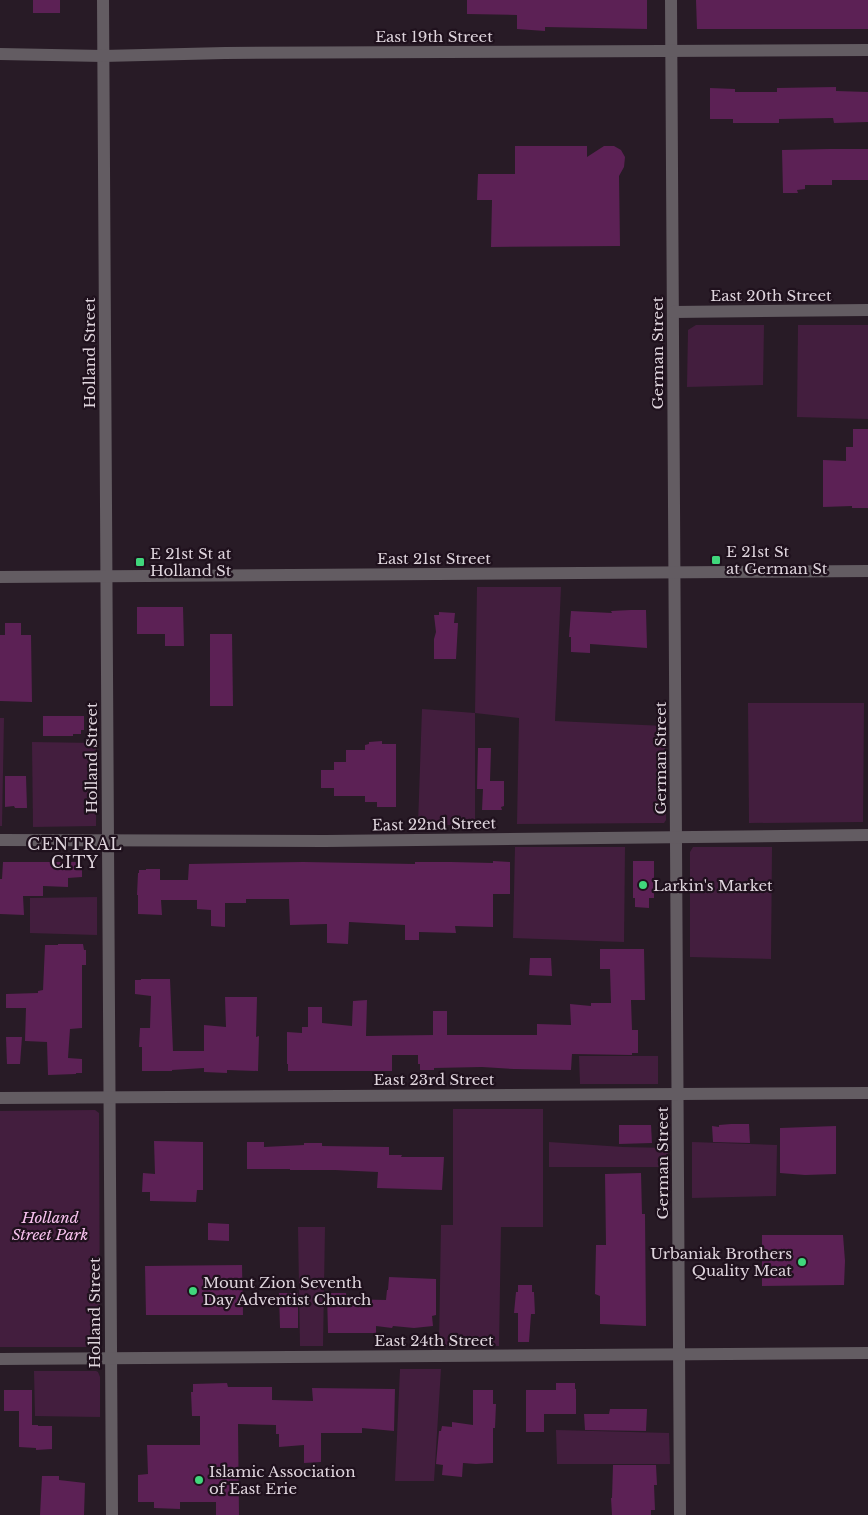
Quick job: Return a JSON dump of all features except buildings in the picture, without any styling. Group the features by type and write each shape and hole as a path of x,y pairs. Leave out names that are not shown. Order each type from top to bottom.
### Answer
{"street":[{"name":"Holland Street","path":"103,0 112,1515"},
{"name":"German Street","path":"672,0 680,1515"},
{"name":"East 19th Street","path":"0,54 103,56 225,53 868,50"},
{"name":"East 20th Street","path":"674,312 868,310"},
{"name":"East 21st Street","path":"0,577 868,571"},
{"name":"East 22nd Street","path":"0,840 325,841 868,836"},
{"name":"East 23rd Street","path":"0,1098 868,1093"},
{"name":"East 24th Street","path":"0,1359 868,1354"}],"green space":[{"path":"696,325 764,325 763,385 687,387 688,330"},
{"path":"798,325 868,325 868,419 797,417"},
{"path":"477,587 561,587 555,721 665,726 666,820 664,823 517,824 519,718 475,713"},
{"path":"748,703 864,703 863,822 749,823"},
{"path":"422,709 475,713 475,825 418,825"},
{"path":"0,718 4,718 2,826 0,826"},
{"path":"32,742 96,743 96,826 33,827"},
{"path":"515,847 625,847 624,942 513,938"},
{"path":"693,847 772,847 771,959 690,957 690,852"},
{"path":"97,897 97,935 30,933 30,898"},
{"path":"579,1056 658,1056 658,1084 580,1084"},
{"path":"453,1109 543,1109 543,1227 501,1227 499,1346 439,1345 441,1225 453,1225"},
{"name":"Holland Street Park","path":"95,1110 99,1113 100,1347 0,1347 0,1111"},
{"path":"549,1142 668,1148 668,1167 549,1167"},
{"path":"692,1142 777,1145 776,1196 692,1198"},
{"path":"298,1227 325,1227 323,1346 300,1346"},
{"path":"400,1369 441,1369 434,1481 395,1481"},
{"path":"34,1371 98,1372 100,1377 100,1417 35,1416"},
{"path":"556,1430 669,1433 670,1464 557,1464"}],"place":[{"name":"E 21st St at German St","path":"716,560"},
{"name":"E 21st St at Holland St","path":"140,562"},
{"name":"Larkin's Market","path":"643,885"},
{"name":"Urbaniak Brothers Quality Meat","path":"802,1262"},
{"name":"Mount Zion Seventh Day Adventist Church","path":"193,1291"},
{"name":"Islamic Association of East Erie","path":"199,1480"}],"district":[{"name":"CENTRAL CITY","path":"75,853"}]}
